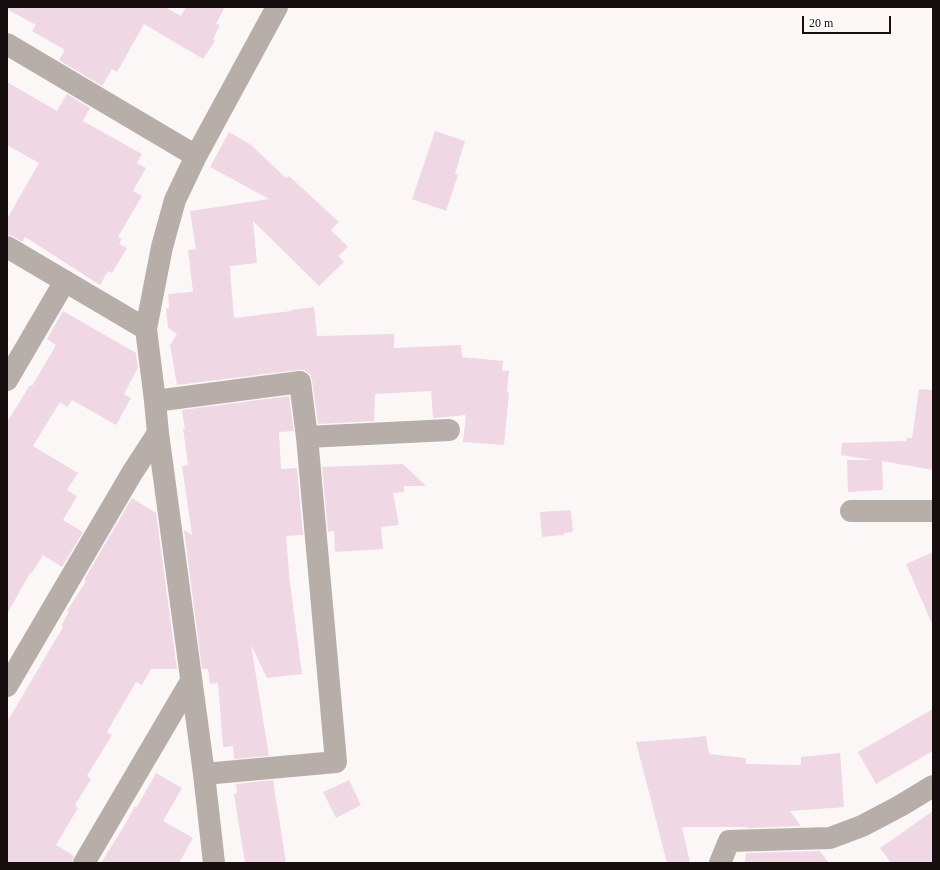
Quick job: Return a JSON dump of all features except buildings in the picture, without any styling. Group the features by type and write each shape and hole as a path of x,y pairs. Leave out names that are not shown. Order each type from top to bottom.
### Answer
{"street":[{"path":"214,863 204,774 158,433 146,329 162,247 175,200 196,156 276,7"},
{"path":"7,44 196,156"},
{"path":"7,247 146,329"},
{"path":"7,380 65,282"},
{"path":"155,401 300,382 307,437 336,762 204,774"},
{"path":"307,437 449,430"},
{"path":"7,686 132,473 158,433"},
{"path":"851,511 933,511"},
{"path":"84,863 191,681"},
{"path":"720,863 729,840 830,838 862,826 900,806 933,786"}]}
